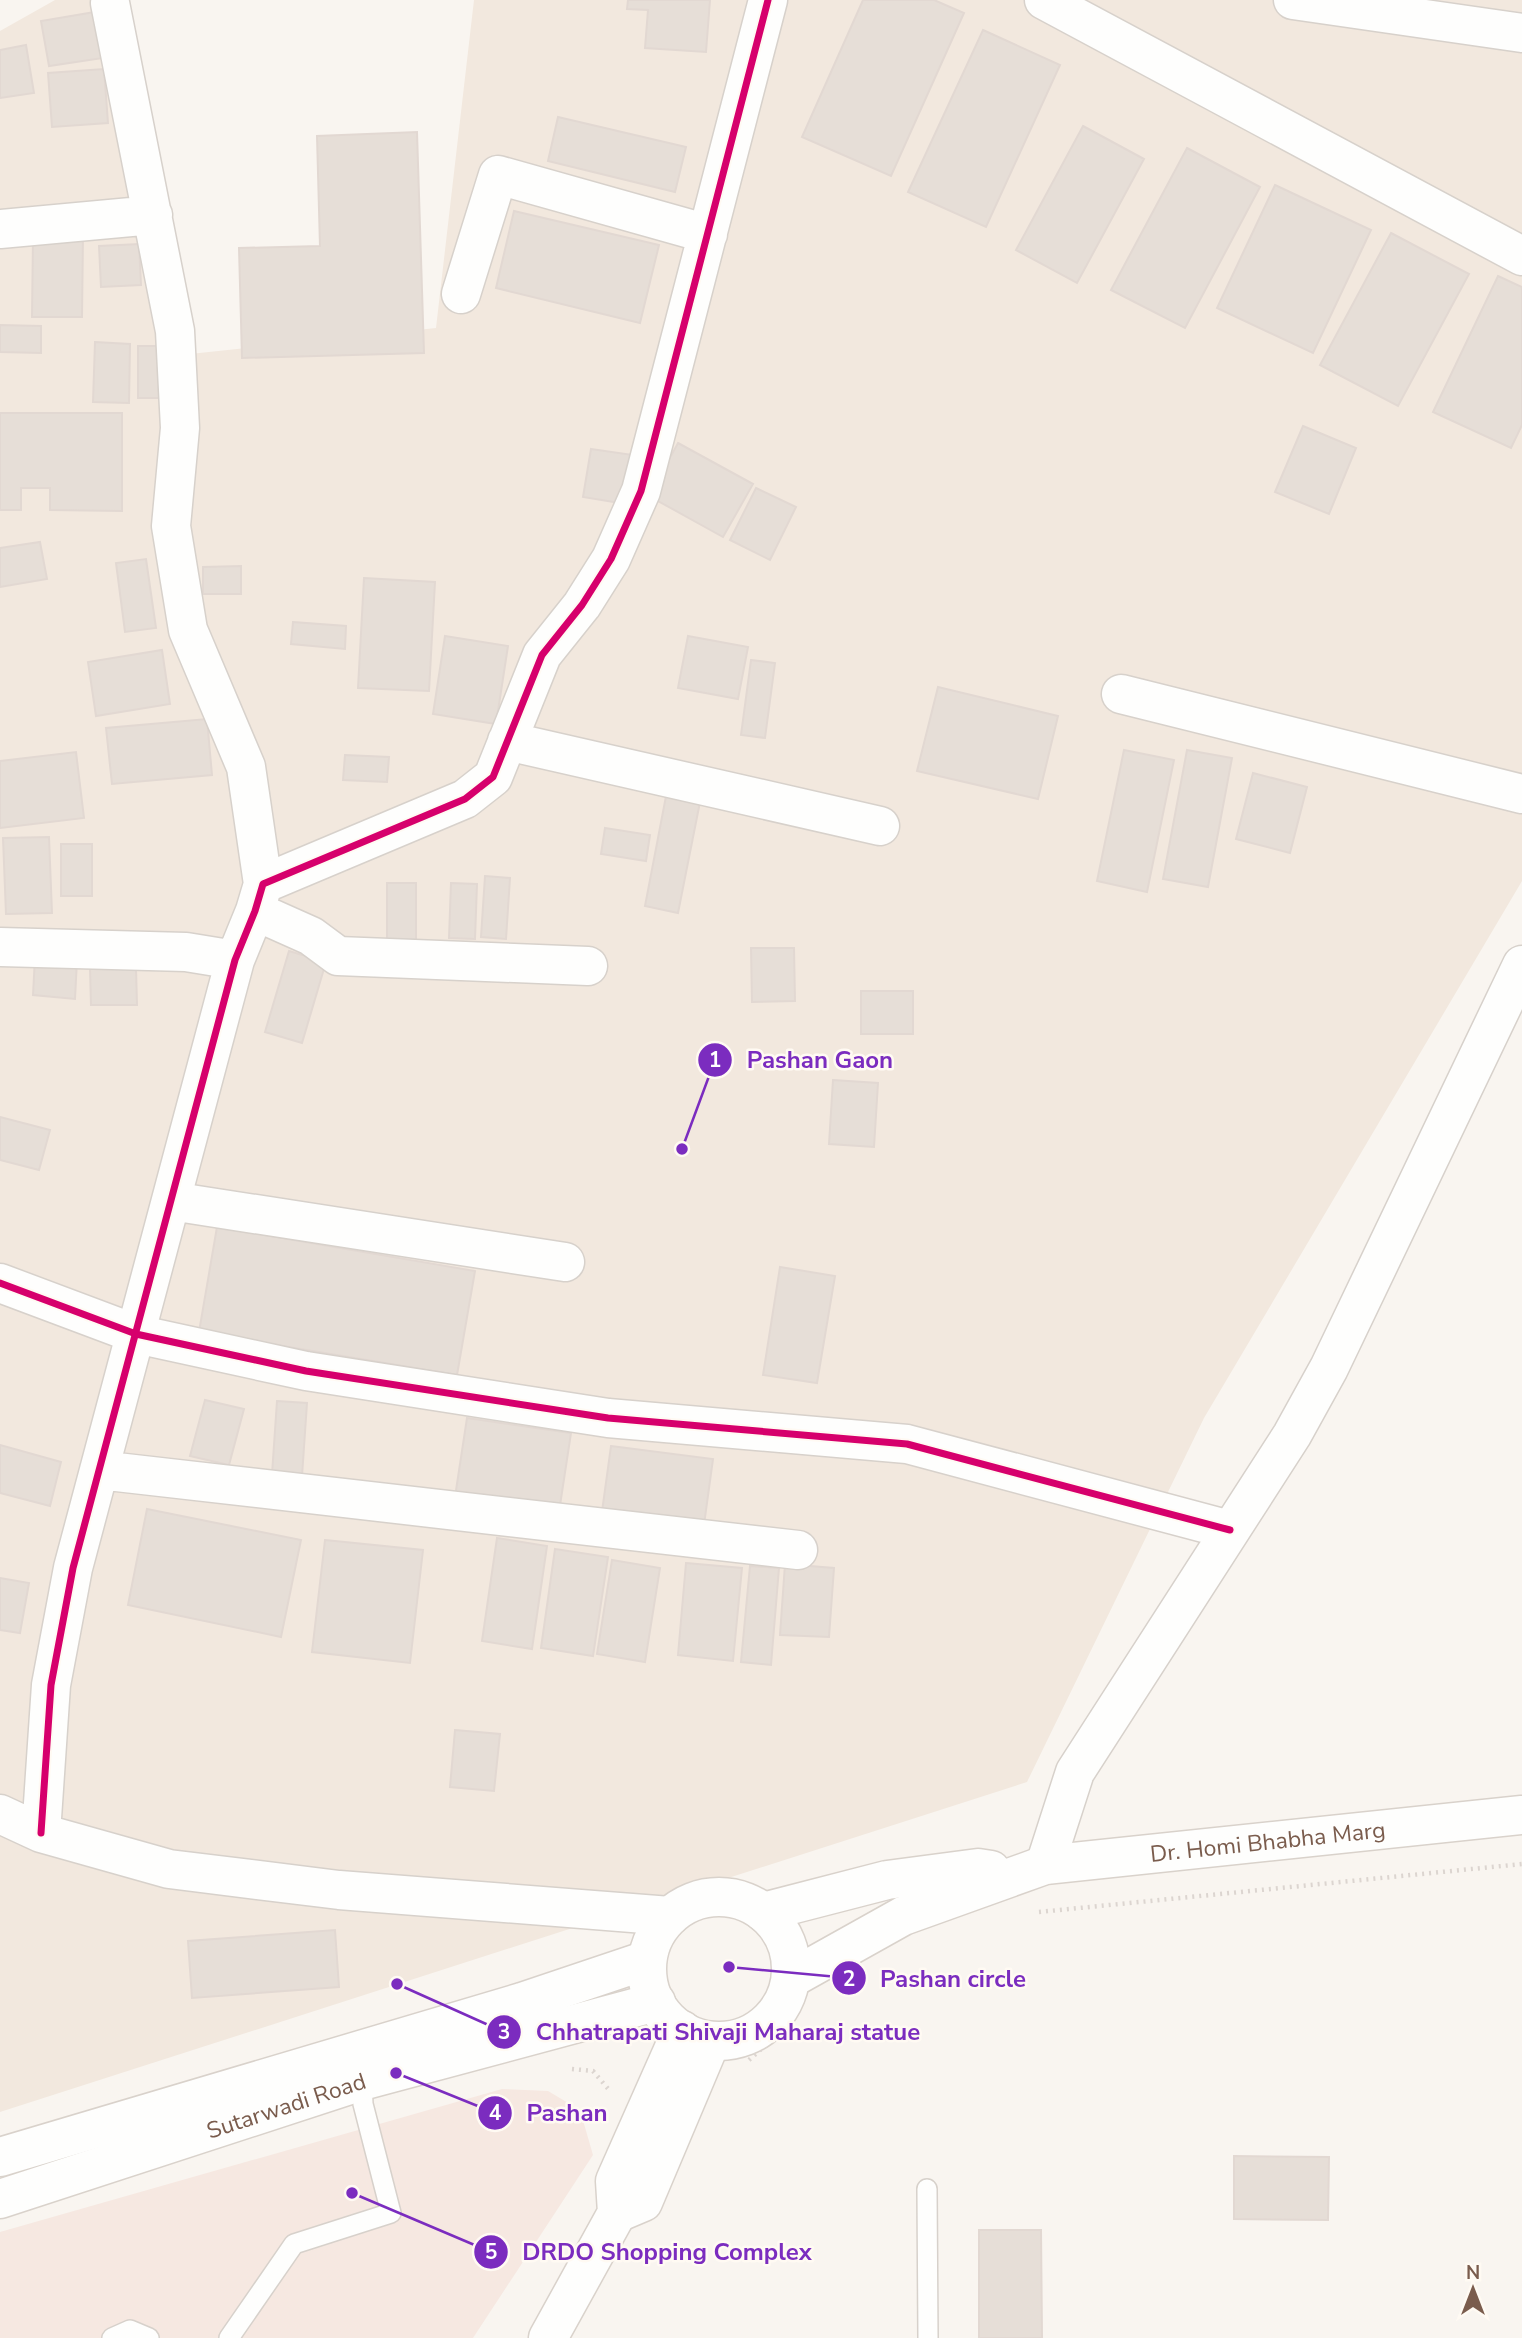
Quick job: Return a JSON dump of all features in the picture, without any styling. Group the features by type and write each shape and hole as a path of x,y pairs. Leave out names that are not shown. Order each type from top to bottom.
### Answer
{"street":[{"path":"259,898 465,799 493,777 542,656 582,605 611,559 641,491 768,0"},
{"path":"1044,0 1522,256"},
{"path":"1293,0 1522,33"},
{"path":"41,1833 51,1685 73,1568 235,960 259,898 246,767 188,630 171,526 180,428 175,331 110,2"},
{"path":"461,294 498,175 708,234"},
{"path":"0,229 153,215"},
{"path":"1121,694 1522,794"},
{"path":"507,741 880,826"},
{"path":"259,898 338,956 588,966"},
{"path":"0,947 187,952 235,960"},
{"path":"1029,1869 1075,1772 1292,1435 1329,1368 1522,965"},
{"path":"171,1201 565,1262"},
{"path":"0,1283 136,1334 306,1371 608,1418 907,1444 1230,1530"},
{"path":"99,1470 798,1550"},
{"path":"0,1814 41,1833 182,1870 339,1891 670,1916"},
{"name":"Dr. Homi Bhabha Marg","path":"763,1912 887,1880 978,1868 1029,1869 1522,1815"},
{"name":"Dr. Homi Bhabha Marg","path":"797,1995 903,1916 1029,1869"},
{"path":"716,1897 741,1900 763,1912 781,1930 786,1941 797,1995 784,2002 769,2022 748,2036 723,2041 676,2027 658,2008 649,1985 647,1960 654,1936 670,1916 691,1903 716,1897"},
{"path":"0,2157 522,2002 647,1960"},
{"name":"Sutarwadi Road","path":"0,2199 362,2081 656,2002"},
{"path":"548,2338 617,2213 615,2181 697,2035"}],"lane":[{"path":"229,2338 294,2244 391,2213 363,2104 362,2081"},
{"path":"927,2189 928,2338"},
{"path":"112,2338 131,2330 149,2338"}],"path":[{"path":"1036,1913 1522,1864"},
{"path":"743,2066 797,1995"}],"shaded area":[{"path":"55,0 106,0 171,356 436,328 474,0 1522,0 1522,881 1204,1418 1027,1782 0,2112 0,31"},
{"path":"502,2089 548,2091 580,2110 593,2155 473,2338 0,2338 0,2232"}],"building":[{"path":"628,0 710,0 706,52 645,48 648,10 627,9"},
{"path":"863,0 934,0 964,13 891,176 802,137"},
{"path":"95,12 103,58 49,66 41,21"},
{"path":"983,30 1060,65 986,227 908,192"},
{"path":"26,45 34,93 0,98 0,50"},
{"path":"104,69 108,123 52,127 48,73"},
{"path":"558,117 686,147 675,192 548,161"},
{"path":"1083,126 1144,159 1077,283 1016,250"},
{"path":"417,132 424,353 242,358 239,248 320,246 317,136"},
{"path":"1187,148 1260,187 1185,328 1111,290"},
{"path":"1275,185 1371,230 1313,353 1217,308"},
{"path":"514,211 659,245 640,323 496,288"},
{"path":"1391,233 1469,274 1398,406 1320,365"},
{"path":"83,234 82,317 32,317 33,238"},
{"path":"139,244 141,285 101,287 99,246"},
{"path":"1498,276 1522,287 1522,425 1511,448 1433,412"},
{"path":"0,325 41,326 41,353 0,352"},
{"path":"95,342 130,344 129,403 93,402"},
{"path":"138,346 162,346 162,398 138,398"},
{"path":"0,413 122,413 122,511 50,510 50,488 21,488 21,510 0,510"},
{"path":"1303,426 1356,448 1329,514 1275,492"},
{"path":"678,443 753,484 723,537 649,496"},
{"path":"591,449 633,455 626,504 583,497"},
{"path":"756,488 796,507 770,560 730,540"},
{"path":"40,542 47,579 0,587 0,548"},
{"path":"146,559 156,628 125,632 116,563"},
{"path":"241,566 241,594 203,594 203,567"},
{"path":"364,578 435,582 429,691 358,688"},
{"path":"293,622 346,626 345,649 291,644"},
{"path":"445,636 508,646 496,724 433,714"},
{"path":"688,636 748,647 738,699 678,688"},
{"path":"162,650 170,704 96,716 88,662"},
{"path":"751,660 775,663 765,738 741,735"},
{"path":"938,687 1058,716 1038,799 917,771"},
{"path":"207,719 212,775 112,784 106,728"},
{"path":"1124,750 1174,760 1147,892 1097,881"},
{"path":"1187,750 1232,758 1208,887 1163,879"},
{"path":"76,752 84,818 0,828 0,761"},
{"path":"345,755 389,757 387,782 343,780"},
{"path":"1253,773 1307,787 1290,853 1236,839"},
{"path":"667,791 701,797 678,913 645,906"},
{"path":"605,828 650,835 646,861 601,854"},
{"path":"49,837 52,913 6,914 3,838"},
{"path":"61,844 92,844 92,896 61,896"},
{"path":"485,876 510,878 506,939 481,937"},
{"path":"387,883 416,883 416,940 387,940"},
{"path":"451,883 477,884 475,939 449,938"},
{"path":"751,948 794,948 795,1001 752,1002"},
{"path":"289,951 326,962 302,1043 265,1032"},
{"path":"35,957 77,960 75,999 33,995"},
{"path":"90,968 136,968 137,1005 91,1005"},
{"path":"861,991 913,991 913,1034 861,1034"},
{"path":"833,1080 878,1083 874,1147 829,1144"},
{"path":"0,1117 50,1130 39,1170 0,1160"},
{"path":"217,1227 475,1271 457,1375 199,1332"},
{"path":"780,1267 835,1276 817,1383 763,1375"},
{"path":"205,1400 244,1409 229,1465 190,1456"},
{"path":"277,1401 307,1403 301,1491 271,1489"},
{"path":"467,1418 571,1433 559,1512 455,1497"},
{"path":"0,1445 61,1462 50,1506 0,1493"},
{"path":"611,1446 713,1459 703,1532 601,1519"},
{"path":"147,1509 301,1540 281,1637 128,1605"},
{"path":"497,1538 547,1546 532,1649 482,1641"},
{"path":"325,1540 423,1550 410,1663 312,1652"},
{"path":"555,1549 608,1557 593,1656 541,1648"},
{"path":"612,1560 660,1568 645,1662 597,1654"},
{"path":"686,1563 742,1568 733,1661 678,1655"},
{"path":"785,1564 834,1568 829,1637 780,1635"},
{"path":"750,1566 779,1568 771,1665 741,1662"},
{"path":"0,1578 29,1583 20,1633 0,1630"},
{"path":"455,1730 500,1734 494,1791 450,1787"},
{"path":"335,1930 339,1987 192,1998 188,1941"},
{"path":"1234,2156 1329,2157 1328,2220 1234,2219"},
{"path":"979,2230 1041,2230 1042,2338 979,2338"}],"cycle path":[{"path":"41,1833 51,1685 73,1568 235,960 263,884 465,799 493,777 542,655 582,605 611,559 641,491 768,0"},
{"path":"0,1283 136,1334 306,1371 608,1418 907,1444 1230,1530"}],"place":[{"name":"Pashan Gaon","path":"682,1149"},
{"name":"Pashan circle","path":"729,1967"},
{"name":"Chhatrapati Shivaji Maharaj statue","path":"397,1984"},
{"name":"Pashan","path":"396,2073"},
{"name":"DRDO Shopping Complex","path":"352,2193"}]}
